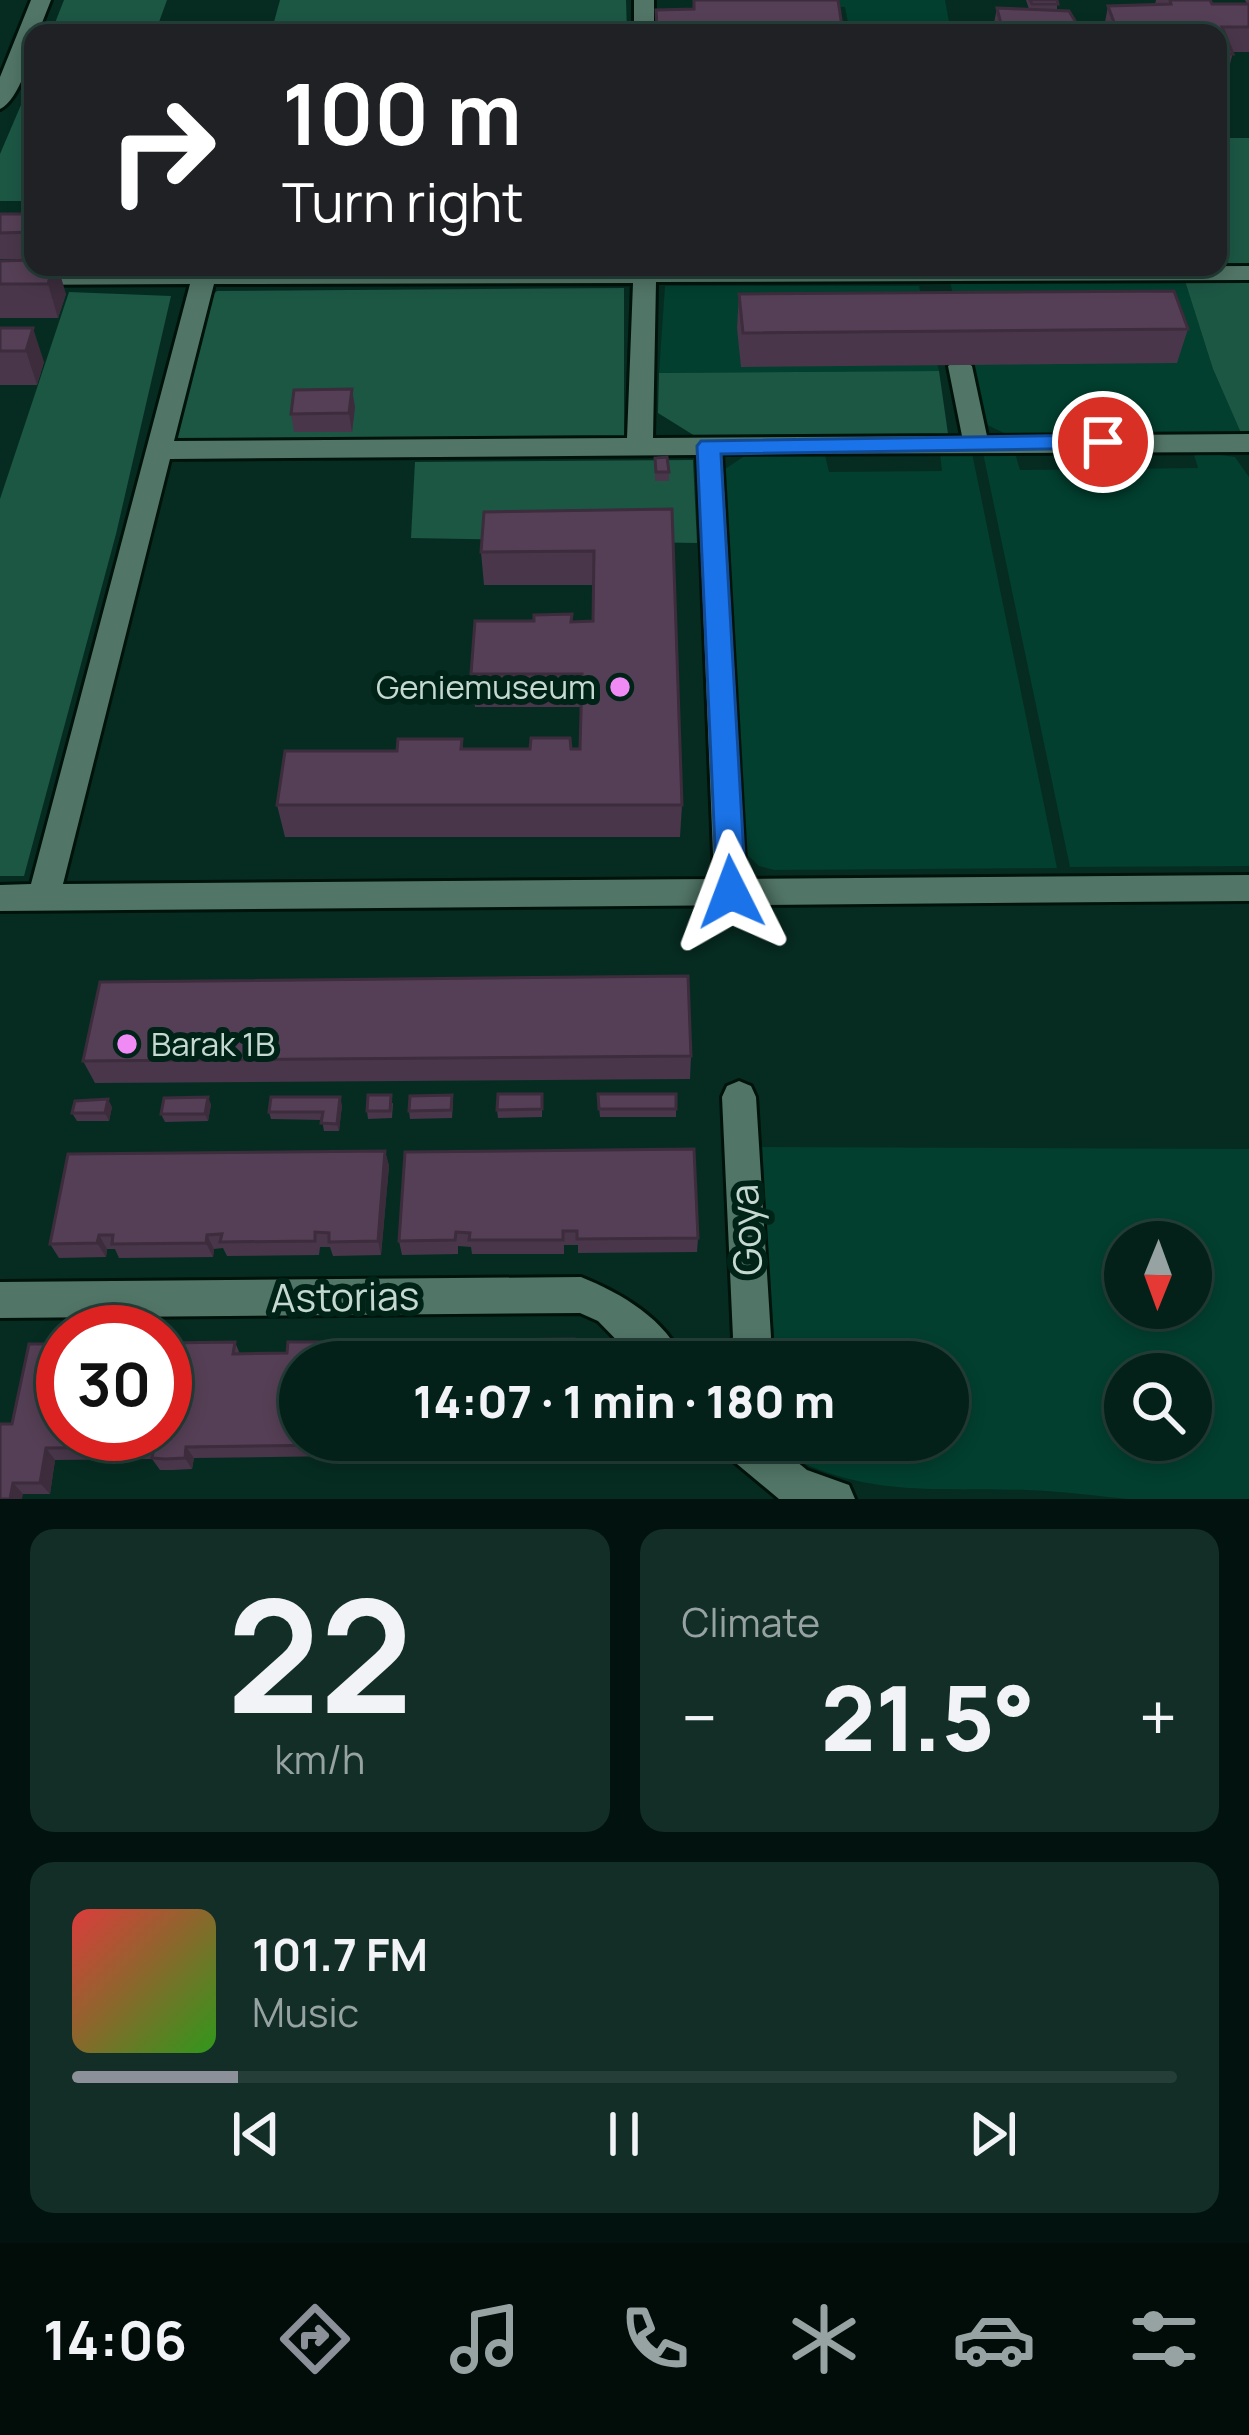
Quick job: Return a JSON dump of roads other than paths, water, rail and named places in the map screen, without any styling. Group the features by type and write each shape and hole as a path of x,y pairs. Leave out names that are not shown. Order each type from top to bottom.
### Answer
{"street":[{"path":"0,103 24,43"},
{"path":"0,278 278,276"},
{"path":"640,446 645,276"},
{"path":"769,276 942,283 1157,276"},
{"path":"43,898 204,277"},
{"path":"960,366 976,443"},
{"path":"159,450 1248,445"},
{"path":"709,446 731,892"},
{"path":"0,898 1249,888"},
{"name":"Goya","path":"739,1097 751,1341"},
{"name":"Astorias","path":"0,1300 581,1295 611,1308 644,1341"},
{"path":"765,1461 807,1495"}],"place":[{"name":"Geniemuseum","path":"620,687"},
{"name":"Barak 1B","path":"127,1044"}]}
